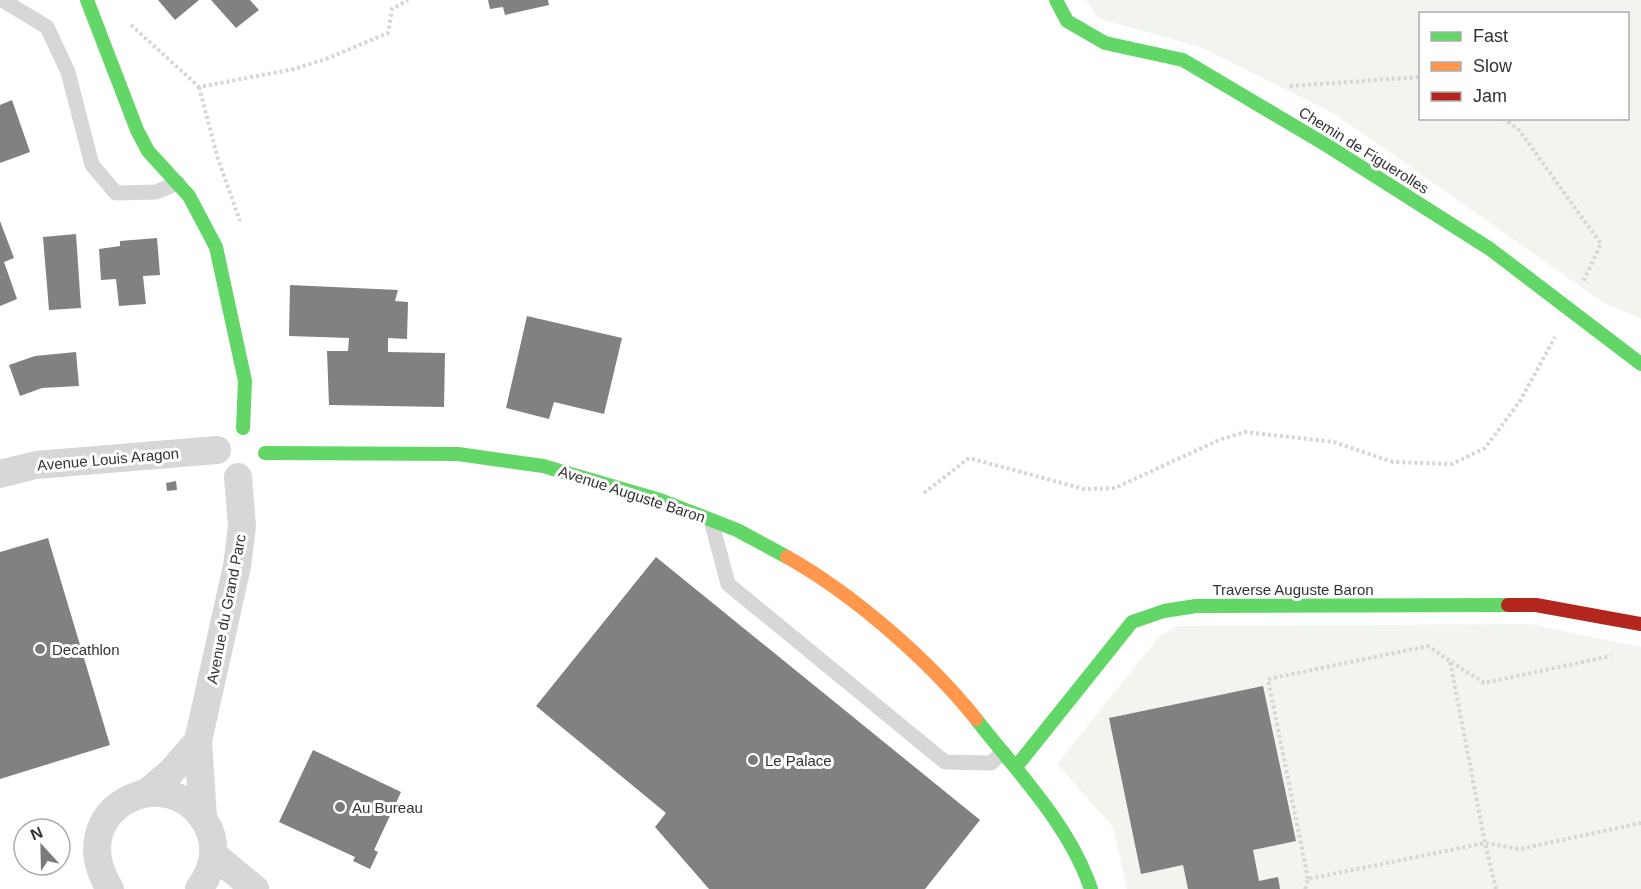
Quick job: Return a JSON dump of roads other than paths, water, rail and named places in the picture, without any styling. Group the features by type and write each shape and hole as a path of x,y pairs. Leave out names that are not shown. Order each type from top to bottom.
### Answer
{"street":[{"path":"87,0 137,130 148,151 189,196 216,247 245,381 243,428"},
{"name":"Chemin de Figuerolles","path":"1056,0 1067,21 1105,43 1182,60 1328,146 1490,249 1641,364"},
{"path":"243,428 259,436 265,453 259,469 248,476 238,477 222,468 217,450 225,434 243,428"},
{"name":"Avenue Louis Aragon","path":"0,474 36,465 217,450"},
{"name":"Avenue Auguste Baron","path":"265,453 458,453 543,465 660,500 737,531 797,563 885,626 953,690 1016,767 1061,828 1083,866 1091,889"},
{"name":"Avenue du Grand Parc","path":"203,818 198,741 237,566 242,526 238,477"},
{"name":"Traverse Auguste Baron","path":"1016,767 1132,622 1164,610 1196,606 1536,605 1641,624"},
{"name":"Avenue du Grand Parc","path":"146,793 171,772 198,741"},
{"name":"Avenue du Grand Parc","path":"110,889 99,869 97,847 101,823 129,799 146,793 163,793 179,798 192,806 203,818 212,836 214,855"},
{"path":"199,889 209,876 214,855 255,889"}],"lane":[{"path":"2,0 47,27 68,72 92,165 116,193 156,192 178,183"},
{"path":"711,520 728,584 945,762 991,764 1003,752"}],"place":[{"name":"Decathlon","path":"40,649"},
{"name":"Le Palace","path":"753,760"},
{"name":"Au Bureau","path":"340,807"}]}
